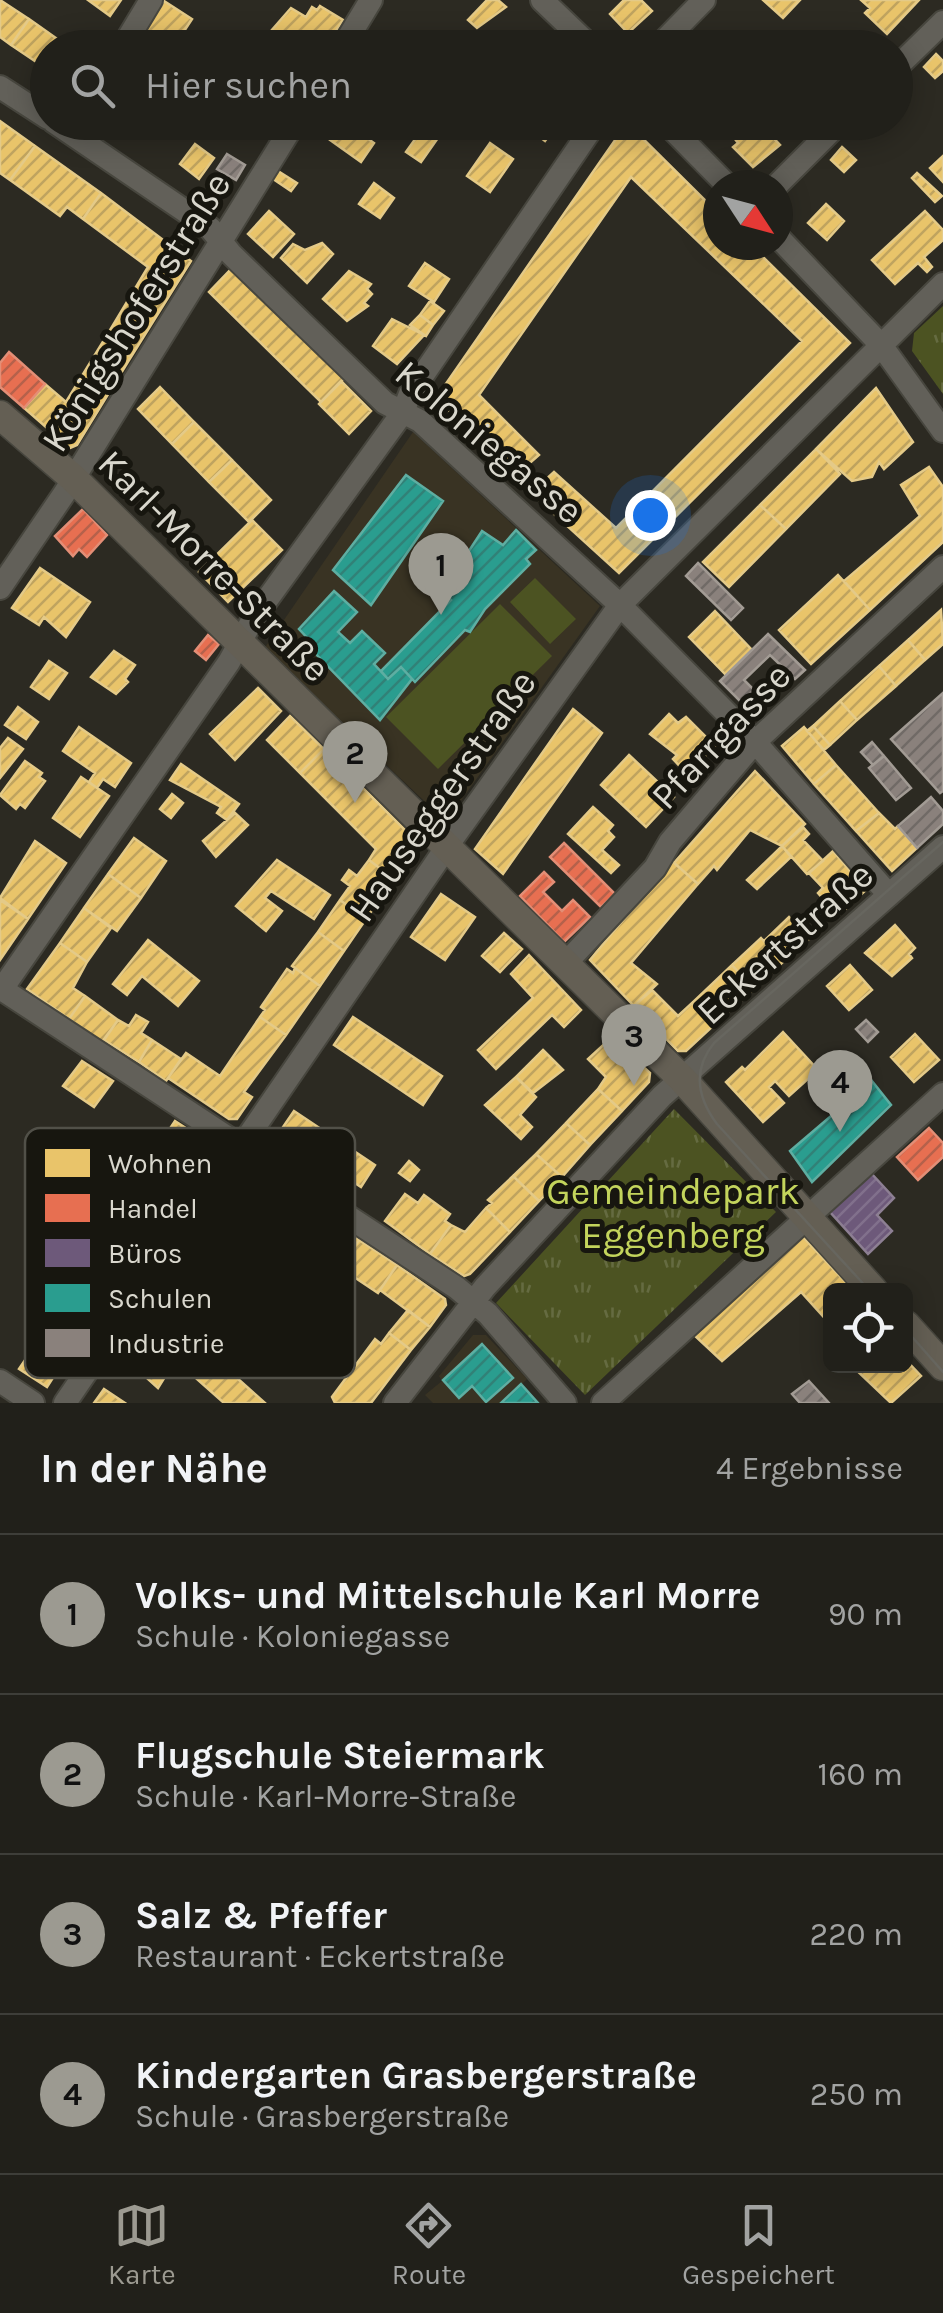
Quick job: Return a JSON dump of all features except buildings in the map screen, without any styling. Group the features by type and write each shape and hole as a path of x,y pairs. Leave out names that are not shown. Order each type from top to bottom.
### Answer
{"main road":[{"name":"Karl-Morre-Straße","path":"0,415 73,478 683,1080 867,1283"},
{"path":"913,1334 943,1366"}],"street":[{"path":"133,30 152,0"},
{"path":"353,30 371,0"},
{"path":"542,0 573,30"},
{"path":"675,30 704,0"},
{"path":"913,51 943,22"},
{"path":"0,87 30,106"},
{"name":"Koloniegasse","path":"85,140 210,228 385,403 403,412 494,486 620,605 755,742 889,895"},
{"name":"Königshoferstraße","path":"0,588 284,140"},
{"path":"214,1128 1,989 403,412 410,394 584,140"},
{"path":"683,140 712,170"},
{"path":"792,170 822,140"},
{"path":"793,253 881,345 943,430"},
{"name":"Hauseggerstraße","path":"254,1128 620,605 943,284"},
{"name":"Pfarrgasse","path":"565,964 655,868 670,842 755,742 943,567"},
{"name":"Eckertstraße","path":"394,1403 474,1301 662,1096 943,848"},
{"path":"603,1403 943,1094"},
{"path":"355,1221 474,1301 565,1403"},
{"name":"Hauseggerstraße","path":"65,1403 82,1378"},
{"path":"0,1381 33,1403"}],"shaded area":[{"path":"413,432 600,606 450,816 438,814 264,649"},
{"path":"473,1335 486,1335 527,1379 521,1385 538,1403 433,1403 425,1395 442,1381 439,1376"}],"green space":[{"path":"943,306 943,394 912,351 914,333"},
{"path":"535,578 576,619 550,644 510,602"},
{"path":"500,604 552,656 438,769 386,717"},
{"name":"Gemeindepark Eggenberg","path":"674,1109 776,1212 585,1395 496,1303"}],"tram line":[{"path":"863,1283 717,1124 701,1094 700,1073 714,1043 943,842"},
{"path":"913,1338 943,1372"}],"place":[{"name":"Volks- und Mittelschule Karl Morre","path":"441,615"},
{"name":"Flugschule Steiermark","path":"355,803"},
{"name":"Salz & Pfeffer","path":"634,1086"},
{"name":"Kindergarten Grasbergerstraße","path":"840,1132"}]}
